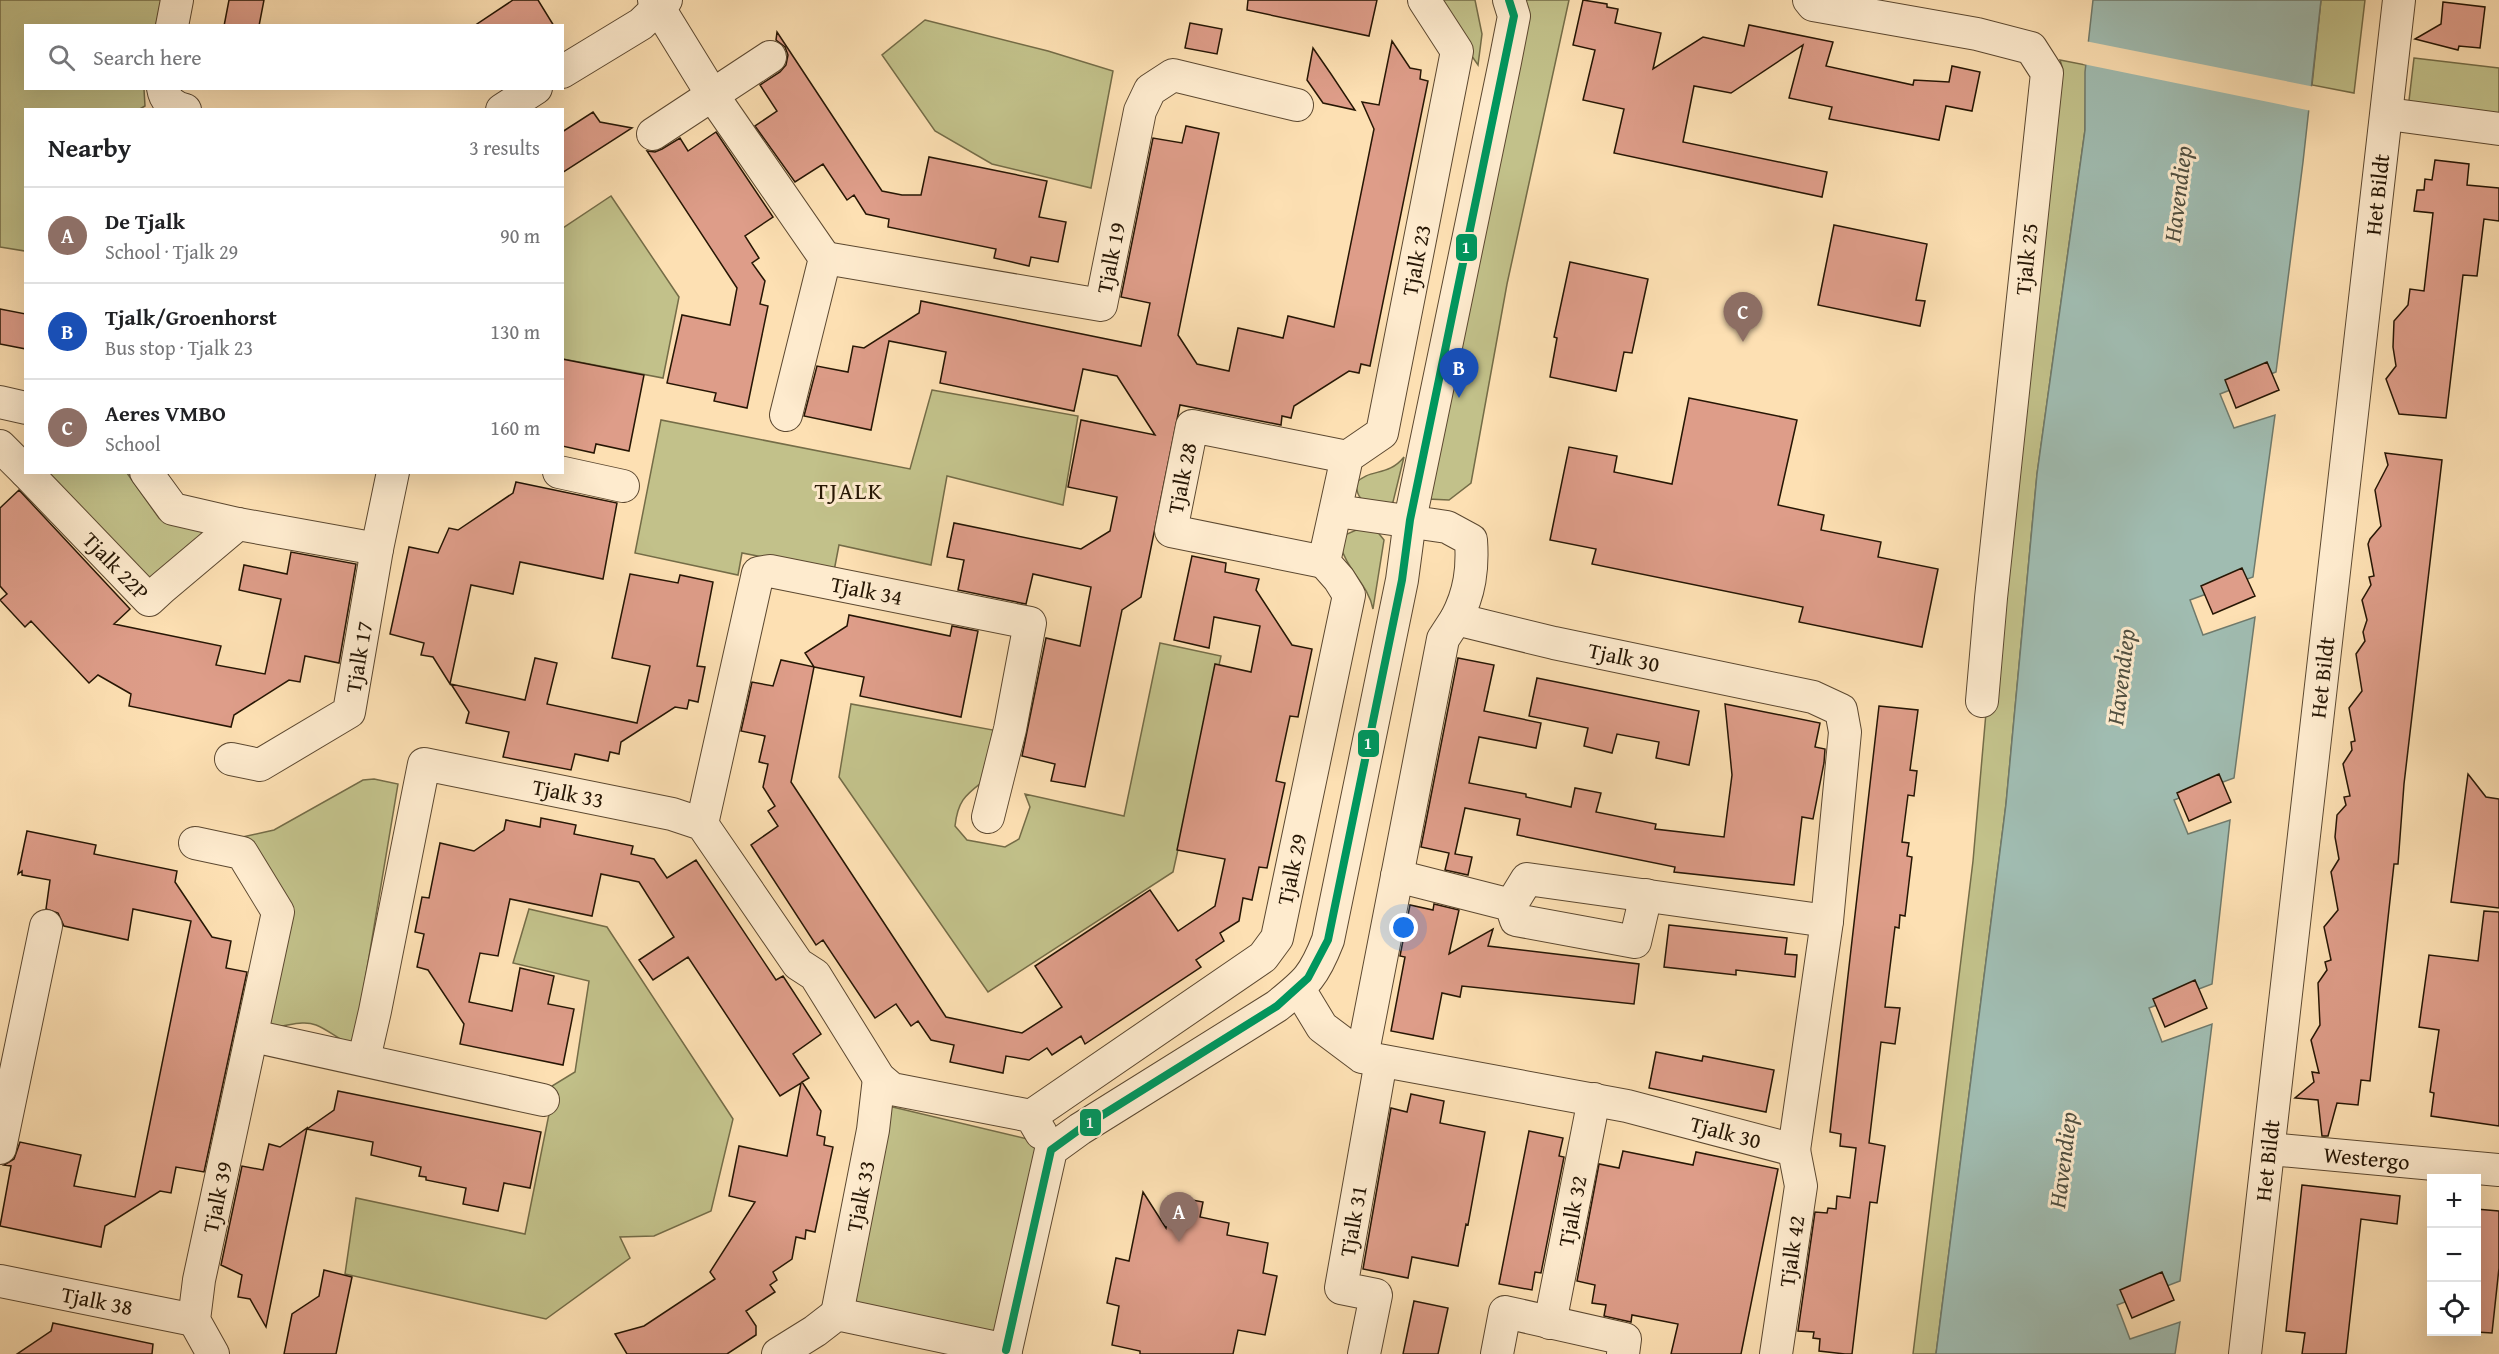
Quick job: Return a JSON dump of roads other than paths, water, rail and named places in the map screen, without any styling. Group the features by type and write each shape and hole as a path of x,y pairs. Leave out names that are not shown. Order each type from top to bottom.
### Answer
{"street":[{"path":"172,24 177,0"},
{"name":"Tjalk 23","path":"1347,457 1382,433 1457,51 1424,0"},
{"name":"Tjalk 23","path":"1410,520 1506,62 1514,16 1509,0"},
{"name":"Tjalk 25","path":"1809,0 1813,5 1977,34 2031,48 2047,74 1982,701"},
{"name":"Het Bildt","path":"2245,1354 2388,114 2399,0"},
{"path":"564,71 641,24 659,2 677,41 825,258 786,416"},
{"path":"653,134 770,57"},
{"name":"Tjalk 19","path":"825,258 1101,305 1140,111 1150,90 1173,75 1297,105"},
{"path":"163,90 174,107 178,108"},
{"path":"505,108 533,90"},
{"path":"2388,114 2499,129"},
{"path":"0,402 24,408"},
{"name":"Tjalk 28","path":"1324,562 1171,531 1192,426 1347,457"},
{"name":"Tjalk 22P","path":"0,446 24,463"},
{"path":"1324,562 1347,457"},
{"path":"564,473 623,486"},
{"name":"Tjalk 22P","path":"34,474 149,600 238,524"},
{"path":"147,474 173,509 238,524 377,549"},
{"name":"Tjalk 17","path":"231,759 260,765 349,712 377,549 393,474"},
{"path":"1337,511 1447,527 1471,540 1473,563 1466,600 1443,639 1397,876 1371,1059"},
{"path":"778,1354 837,1314 1008,1352 1051,1150 1080,1129 1278,1006 1316,971 1328,940 1402,580 1410,520"},
{"name":"Tjalk 29","path":"1031,1116 1263,957 1276,938 1349,595 1340,579 1324,562"},
{"name":"Tjalk 34","path":"702,824 758,573 770,571 1029,622 1010,729 988,818"},
{"name":"Tjalk 30","path":"1299,989 1322,1027 1371,1059 1627,1106 1794,1150 1827,921 1845,732 1841,710 1813,696 1554,643 1456,619"},
{"name":"Tjalk 33","path":"364,1059 424,764 672,813 702,824"},
{"path":"702,824 798,964 815,975 879,1078 892,1089 1031,1116 1051,1150"},
{"name":"Tjalk 39","path":"194,1320 199,1280 278,912 242,854 195,843"},
{"path":"1397,876 1511,905"},
{"path":"1511,905 1527,879 1827,921"},
{"path":"1511,905 1516,920 1635,942 1646,895"},
{"path":"0,1149 46,926"},
{"path":"253,1036 543,1100"},
{"name":"Tjalk 31","path":"1364,1354 1376,1295 1341,1288 1371,1059"},
{"name":"Tjalk 33","path":"837,1314 873,1130 879,1078"},
{"name":"Tjalk 32","path":"1550,1323 1594,1099"},
{"name":"Westergo","path":"2269,1149 2499,1170"},
{"name":"Tjalk 42","path":"1776,1354 1801,1186 1794,1150"},
{"name":"Tjalk 38","path":"0,1281 194,1320"},
{"path":"1497,1354 1505,1312 1625,1339 1623,1354"},
{"path":"194,1320 213,1354"}],"water":[{"name":"Havendiep","path":"2093,0 2321,0 2276,372 2220,394 2234,428 2275,415 2253,577 2190,600 2203,635 2255,617 2234,778 2174,800 2188,834 2230,820 2212,984 2149,1008 2162,1042 2212,1024 2180,1281 2117,1305 2130,1339 2180,1322 2175,1354 1936,1354 2006,804 2037,474 2085,130 2085,72"}],"place":[{"name":"Aeres VMBO","path":"1743,342"},
{"name":"Tjalk/Groenhorst","path":"1459,398"},
{"name":"De Tjalk","path":"1179,1242"}],"district":[{"name":"TJALK","path":"849,491"}]}
